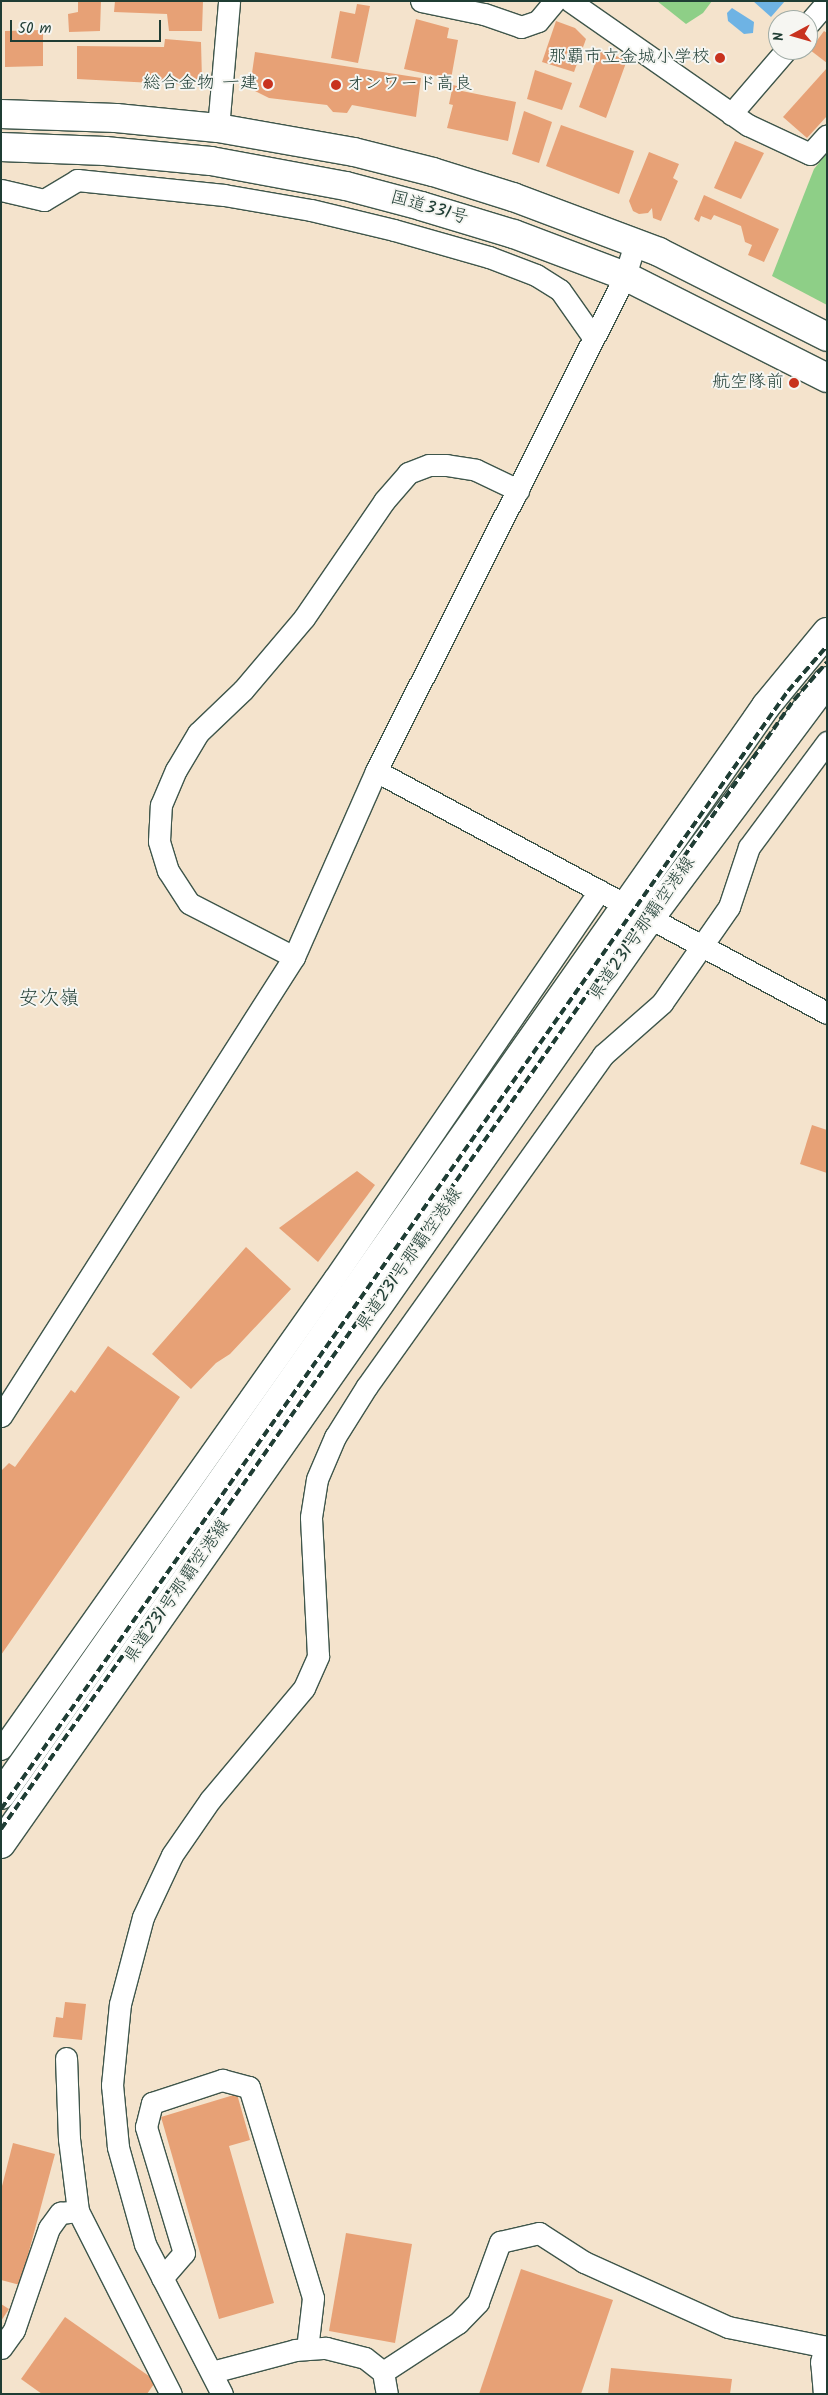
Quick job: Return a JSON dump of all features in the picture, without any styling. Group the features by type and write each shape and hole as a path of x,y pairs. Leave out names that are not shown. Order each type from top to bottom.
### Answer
{"main road":[{"name":"国道331号","path":"1,114 116,118 218,128 354,152 433,172 513,197 635,243 827,337"},
{"name":"国道331号","path":"1,147 162,155 299,176 421,206 514,234 625,276 827,378"},
{"name":"県道231号那覇空港線","path":"1,1795 766,706 827,632"},
{"name":"県道231号那覇空港線","path":"1,1844 650,918 827,681"}],"street":[{"path":"218,128 229,1"},
{"path":"420,1 484,14 521,28 538,22 555,1"},
{"path":"570,1 731,114 810,154 827,135"},
{"path":"818,12 827,2"},
{"path":"731,114 777,60"},
{"path":"1,190 44,200 77,180 224,195 311,210 394,230 488,257 536,275 560,290 593,337"},
{"path":"1,1416 294,958 376,771 625,276 635,243"},
{"path":"294,958 189,903 168,872 159,841 161,805 176,770 198,733 243,690 304,618 384,501 408,473 429,465 446,465 476,470 518,490"},
{"path":"222,2394 145,2244 118,2147 112,2085 120,2004 143,1917 172,1855 210,1800 304,1688 318,1656 319,1621 312,1560 312,1517 317,1479 335,1437 367,1386 603,1056 662,1003 729,907 749,846 827,742"},
{"path":"376,771 827,1013"},
{"path":"1,1749 335,1277 599,891"},
{"path":"66,2058 69,2139 78,2211 171,2394"},
{"path":"162,2278 184,2253 146,2127 152,2103 222,2080 249,2087 314,2298 307,2349"},
{"path":"1,2348 14,2330 49,2228 60,2213 78,2211"},
{"path":"383,2372 458,2323 478,2302 500,2242 539,2233 584,2262 728,2327 826,2346 822,2362 824,2394"},
{"path":"212,2372 307,2349 326,2348 365,2358 383,2372 387,2394"}],"green space":[{"path":"657,1 712,1 703,13 686,24"},
{"path":"827,153 827,305 772,276 814,169"}],"water":[{"path":"753,1 785,1 777,10 768,10 768,14"},
{"path":"732,8 754,22 753,33 744,34 728,21 727,13"}],"building":[{"path":"78,1 101,1 100,31 69,32 68,14 78,12"},
{"path":"115,1 203,1 202,31 169,31 167,14 114,12"},
{"path":"357,4 370,6 358,63 331,58 340,11 355,14"},
{"path":"416,19 449,28 447,38 458,40 451,79 404,69"},
{"path":"556,21 575,28 586,39 574,72 542,62"},
{"path":"43,30 43,66 5,67 5,31"},
{"path":"824,31 827,33 827,63 818,56 818,39"},
{"path":"165,39 201,42 202,80 191,85 77,79 77,46 164,47"},
{"path":"594,48 627,60 606,118 579,107 596,61 591,60"},
{"name":"オンワード高良","path":"255,52 421,78 416,117 352,105 347,113 333,112 327,105 269,98 255,91 251,80"},
{"path":"827,68 827,116 807,138 783,117"},
{"path":"535,70 572,83 562,110 527,99"},
{"path":"453,85 457,86 457,90 516,102 508,141 447,128 453,105 449,104"},
{"path":"524,111 552,122 539,163 512,154"},
{"path":"561,125 634,151 619,194 546,166"},
{"path":"735,141 764,153 741,199 714,188"},
{"path":"649,152 679,164 673,178 678,181 661,221 653,218 652,208 648,213 639,214 633,211 629,201"},
{"path":"704,195 779,229 764,262 748,255 752,245 745,242 741,226 714,215 711,220 701,216 699,222 694,219"},
{"path":"812,1125 827,1130 827,1173 800,1164"},
{"path":"357,1171 375,1185 318,1262 279,1228"},
{"path":"246,1247 291,1289 230,1354 216,1363 191,1389 152,1354"},
{"path":"108,1346 180,1397 1,1655 1,1471 9,1463 15,1467 71,1390 75,1393"},
{"path":"65,2002 86,2004 82,2040 53,2037 56,2017 63,2018"},
{"path":"237,2094 250,2140 229,2146 274,2303 219,2319 161,2117"},
{"path":"13,2143 55,2154 20,2285 1,2280 1,2190"},
{"path":"346,2233 412,2244 395,2343 329,2331"},
{"path":"521,2269 613,2300 581,2394 479,2394"},
{"path":"1,2304 9,2309 1,2321"},
{"path":"65,2317 156,2381 147,2394 42,2394 21,2379"},
{"path":"611,2368 732,2379 730,2394 608,2394"}],"railway":[{"path":"1,1809 788,691 827,646"},
{"path":"1,1829 794,700 827,662"}],"place":[{"name":"那覇市立金城小学校","path":"720,58"},
{"name":"総合金物 一建","path":"268,84"},
{"name":"オンワード高良","path":"336,85"},
{"name":"航空隊前","path":"794,383"}],"district":[{"name":"安次嶺","path":"49,999"}]}
